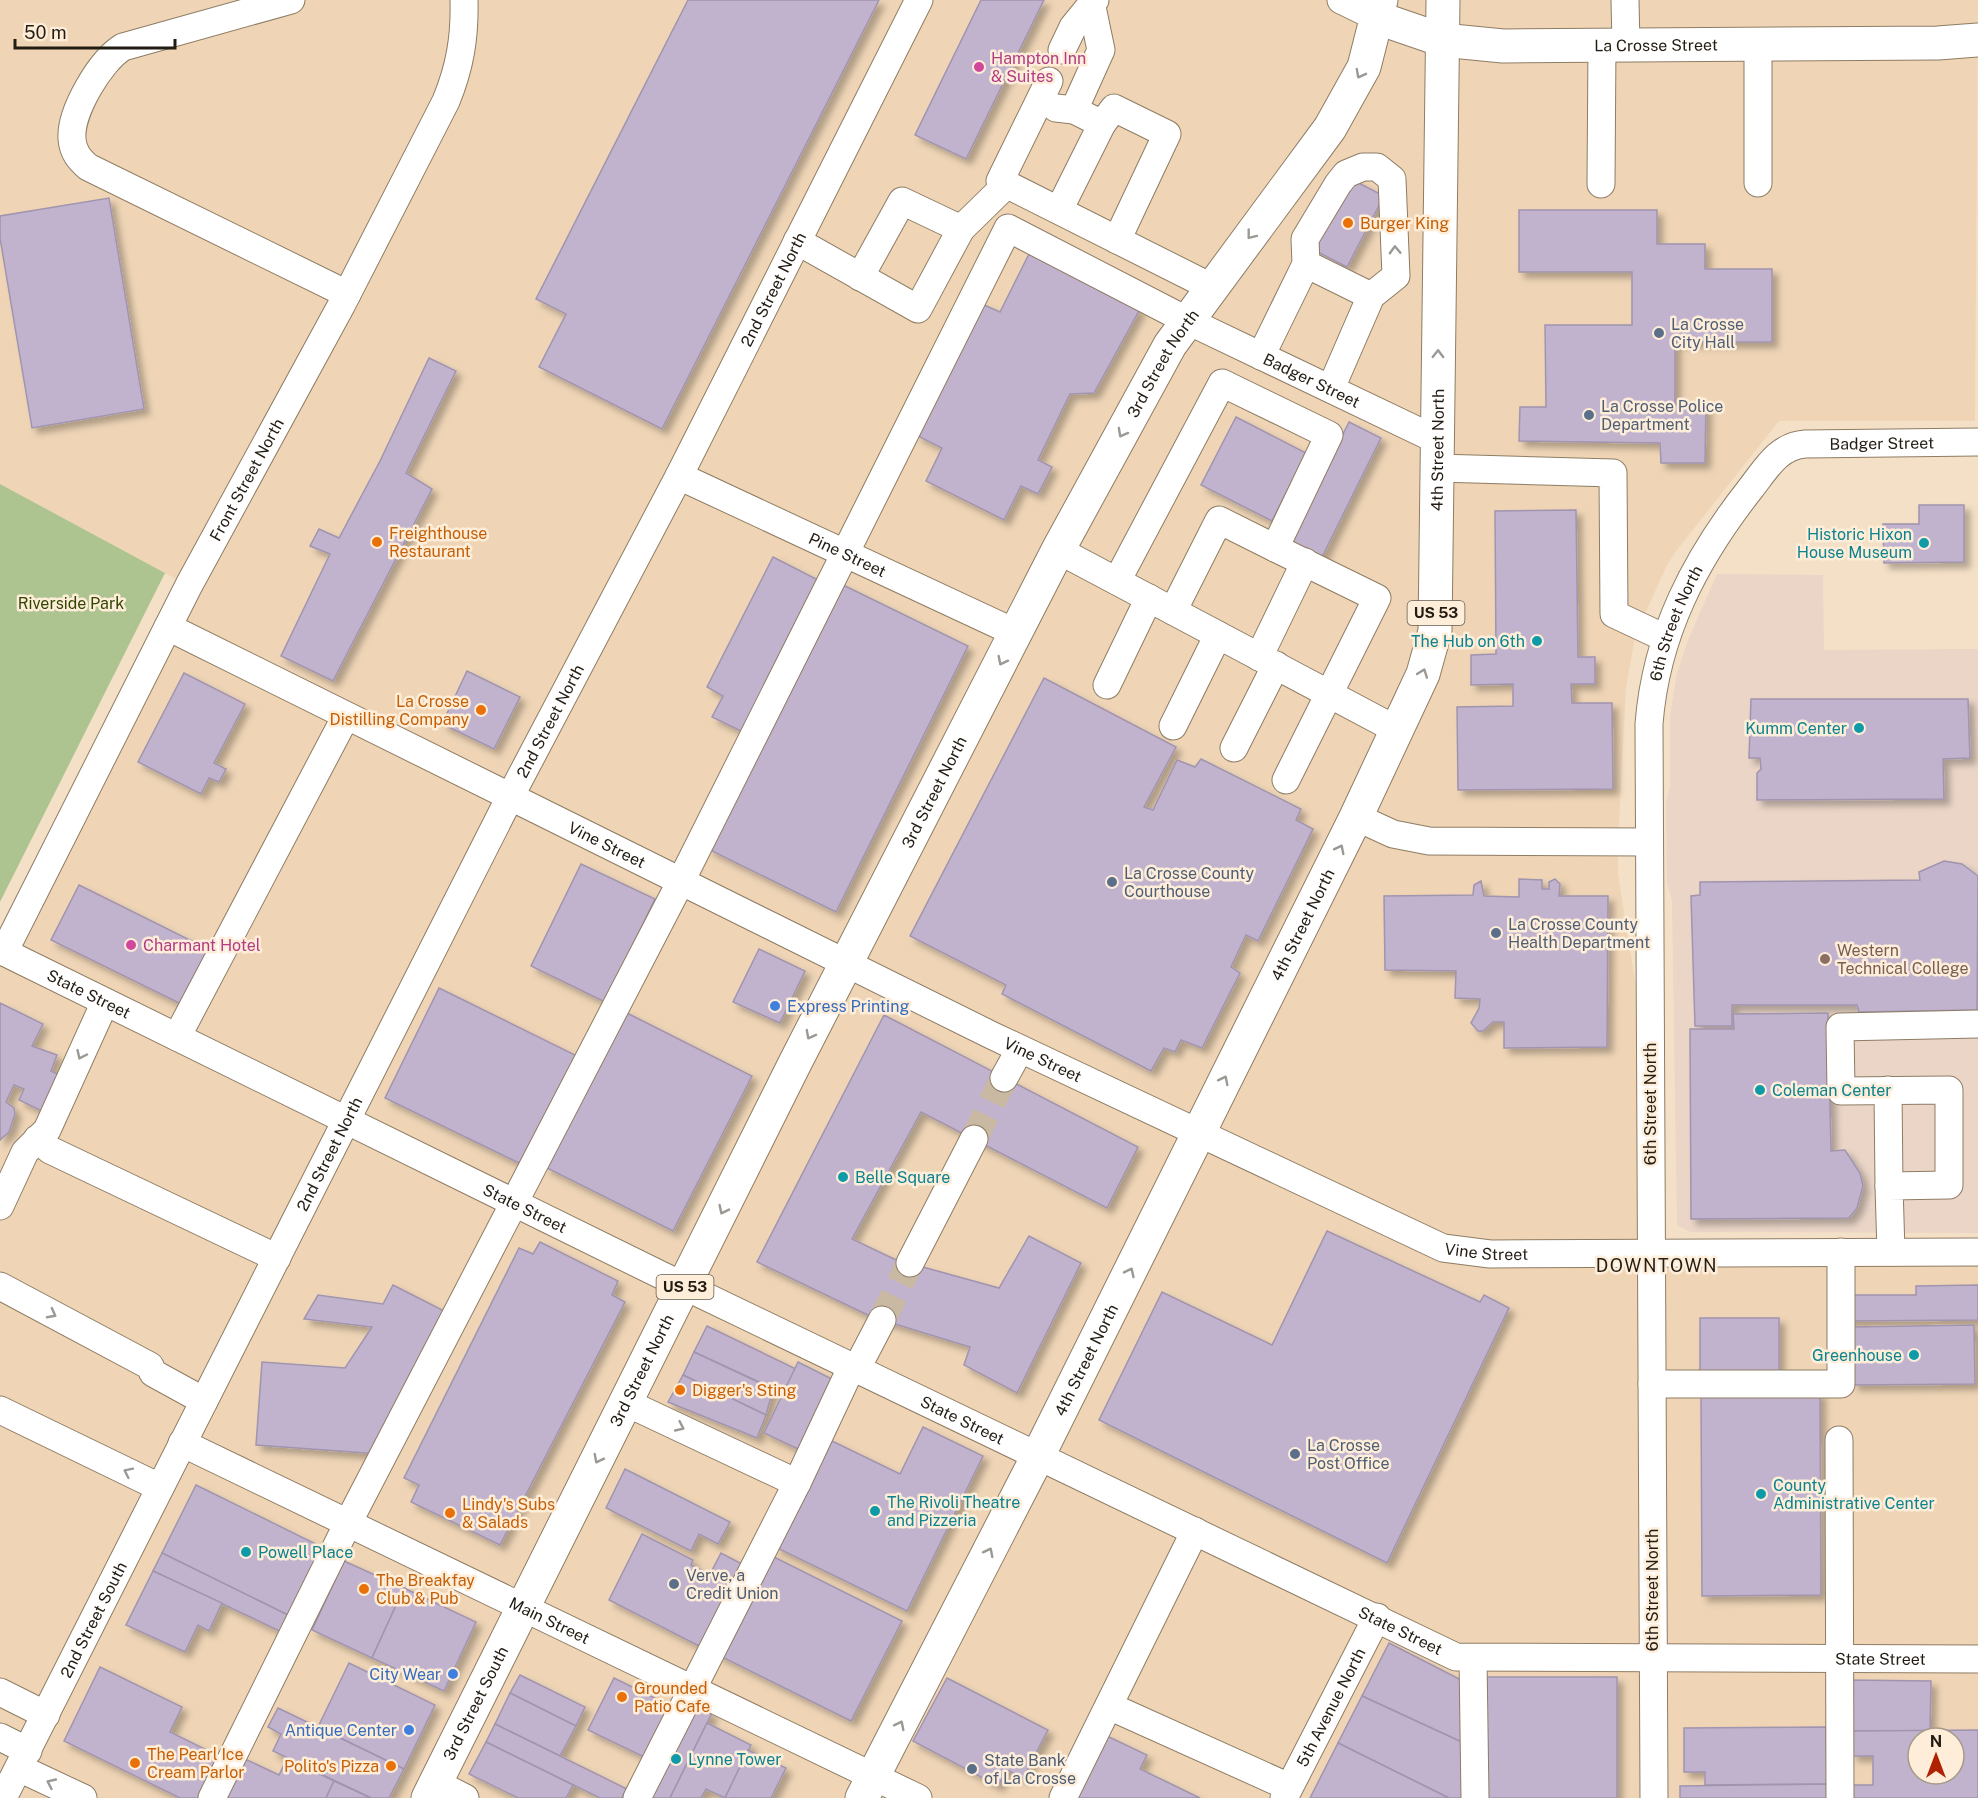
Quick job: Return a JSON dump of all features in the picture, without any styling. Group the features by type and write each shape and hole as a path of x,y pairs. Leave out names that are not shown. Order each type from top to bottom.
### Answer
{"main road":[{"name":"US 53","path":"1422,0 1432,36"},
{"name":"4th Street North","path":"867,1787 1038,1456 1356,817 1423,674 1435,631 1437,454 1432,36 1443,0"},
{"name":"La Crosse Street","path":"1379,9 1432,36 1503,46 1938,43 1978,40"},
{"name":"3rd Street North","path":"523,1609 1058,550 1186,320 1330,128 1364,67 1379,9"},
{"name":"3rd Street South","path":"432,1791 523,1609"}],"street":[{"path":"291,0 123,47 112,54 85,95 74,126 72,142 76,156 88,167 347,294"},
{"name":"Front Street North","path":"2,951 168,627 347,294 446,101 458,72 463,50 464,0"},
{"name":"2nd Street North","path":"182,1443 510,797 679,476 919,0"},
{"name":"La Crosse Street","path":"1341,0 1379,9"},
{"path":"1601,184 1614,45 1625,0"},
{"path":"1062,50 1072,27 1094,3"},
{"path":"1074,110 1101,50 1094,3"},
{"path":"1758,44 1758,183"},
{"path":"1048,81 1000,181 1211,287"},
{"path":"1037,106 1074,110 1102,124"},
{"path":"1059,210 1102,124 1114,108 1167,134 1117,240"},
{"path":"1261,356 1306,264 1305,239 1338,184 1346,174 1363,166 1377,166 1392,179 1396,276 1371,296 1339,392 1329,435 1275,548"},
{"path":"797,242 918,309 961,229 1007,184"},
{"path":"860,277 902,201 961,229"},
{"name":"Badger Street","path":"843,553 1008,228 1186,320 1339,392 1437,454"},
{"path":"1306,264 1371,296"},
{"path":"1276,410 1294,372"},
{"path":"1117,581 1222,383 1329,435"},
{"name":"Badger Street","path":"1785,449 1805,444 1978,442"},
{"name":"6th Street North","path":"1654,1798 1648,724 1655,675 1665,638 1680,598 1709,545 1734,510 1785,449"},
{"path":"1437,454 1613,473 1614,614 1665,638"},
{"name":"Pine Street","path":"679,476 1016,633"},
{"path":"1173,611 1219,520 1377,598 1286,780"},
{"path":"1058,550 1397,730"},
{"path":"212,1798 348,1523 680,883 843,553"},
{"path":"1234,748 1305,562"},
{"path":"1107,685 1149,598"},
{"name":"Vine Street","path":"168,627 847,965 1443,1248 1490,1254 1978,1252"},
{"path":"1173,726 1218,635"},
{"path":"177,1037 346,716"},
{"path":"1356,817 1393,834 1430,841 1649,843"},
{"name":"State Street","path":"2,951 514,1203 1456,1657 1652,1660 1978,1659"},
{"path":"0,1206 26,1152 47,1130 105,1002"},
{"path":"1889,1186 1949,1185 1949,1090 1841,1091 1840,1027 1978,1024"},
{"path":"1004,1078 1020,1049"},
{"path":"1888,1090 1891,1252"},
{"path":"37,1139 51,1150 277,1258"},
{"path":"910,1263 974,1139"},
{"path":"1652,1384 1841,1384 1841,1252"},
{"path":"0,1286 150,1366 153,1373 204,1401"},
{"path":"637,1798 855,1367 882,1320"},
{"path":"627,1402 797,1483"},
{"path":"0,1410 159,1487"},
{"path":"1839,1440 1840,1798"},
{"name":"Main Street","path":"182,1443 692,1689 867,1787 918,1798"},
{"name":"2nd Street South","path":"3,1798 182,1443"},
{"path":"1063,1798 1195,1531"},
{"name":"5th Avenue North","path":"1286,1793 1377,1617"},
{"path":"1473,1658 1475,1798"},
{"path":"0,1692 46,1715"},
{"path":"1109,1706 1286,1793"},
{"path":"0,1737 24,1759 81,1798"},
{"path":"432,1791 465,1798"}],"shaded area":[{"path":"0,0 1978,0 1975,421 1779,421 1677,550 1667,565 1635,636 1626,688 1618,873 1650,1076 1651,1253 1978,1252 1978,1798 0,1798 0,950 189,586 0,484"},
{"name":"Western Technical College","path":"1717,574 1823,575 1824,650 1978,649 1978,1233 1690,1232 1677,1225 1672,901 1667,882 1666,803 1670,786 1670,716 1677,674 1688,640"}],"green space":[{"name":"Riverside Park","path":"0,484 165,573 0,902"}],"building":[{"path":"688,0 879,0 662,429 539,367 566,314 536,299"},
{"name":"Hampton Inn & Suites","path":"981,0 1044,0 966,159 915,135"},
{"name":"Burger King","path":"1349,178 1384,196 1347,267 1312,249"},
{"path":"109,198 144,409 32,428 0,238 0,216"},
{"name":"La Crosse City Hall","path":"1519,210 1657,210 1657,244 1705,244 1705,269 1772,269 1772,342 1675,342 1675,405 1706,404 1705,463 1661,463 1660,443 1519,441 1520,407 1546,407 1545,325 1632,325 1632,272 1519,272"},
{"path":"1029,254 1140,309 1094,393 1070,394 1038,460 1052,467 1038,494 1021,486 1004,520 926,481 942,448 916,435 982,304 1000,312"},
{"path":"429,358 456,371 406,473 432,489 333,681 281,656 330,554 310,546 319,529 339,538 380,461"},
{"path":"1236,417 1306,453 1272,521 1201,485"},
{"path":"1349,422 1381,438 1321,559 1289,543"},
{"name":"Historic Hixon House Museum","path":"1919,505 1964,505 1964,562 1884,563 1883,524 1919,524"},
{"name":"The Hub on 6th","path":"1576,510 1578,657 1595,657 1595,684 1571,684 1572,703 1612,703 1613,789 1458,790 1457,707 1513,706 1513,684 1471,685 1471,655 1496,654 1495,511"},
{"path":"773,557 824,583 747,734 712,717 723,696 707,687"},
{"path":"839,583 968,646 836,912 708,849"},
{"name":"La Crosse Distilling Company","path":"467,671 520,697 494,749 442,724"},
{"path":"184,673 245,704 214,763 226,769 219,782 209,778 201,794 138,762"},
{"name":"La Crosse County Courthouse","path":"1044,678 1176,747 1144,807 1153,810 1177,760 1195,767 1201,759 1301,809 1296,820 1313,829 1258,941 1246,935 1231,967 1240,973 1202,1048 1181,1040 1175,1052 1164,1048 1151,1071 1002,994 1006,985 910,936"},
{"name":"Kumm Center","path":"1751,699 1968,699 1970,758 1943,759 1944,799 1757,800 1757,773 1761,769 1760,758 1749,758"},
{"path":"1944,861 1962,864 1978,876 1977,1010 1859,1012 1857,1005 1732,1005 1732,1026 1695,1026 1691,896 1700,895 1700,882 1920,880 1919,872"},
{"path":"581,864 655,899 605,1002 531,966"},
{"name":"La Crosse County Health Department","path":"1519,879 1542,880 1542,889 1549,889 1549,882 1555,879 1560,884 1559,896 1608,896 1607,1047 1504,1048 1504,1022 1493,1022 1483,1031 1478,1031 1471,1023 1479,1008 1480,999 1455,998 1456,971 1385,970 1384,896 1473,895 1474,885 1481,881 1484,896 1519,897"},
{"name":"Charmant Hotel","path":"79,885 210,950 183,1005 51,940"},
{"path":"759,949 805,971 780,1023 733,1002"},
{"path":"439,988 577,1056 523,1165 385,1098"},
{"path":"0,1003 43,1024 32,1046 57,1055 51,1071 62,1076 46,1113 19,1100 24,1089 14,1085 6,1102 14,1108 15,1114 9,1132 0,1140"},
{"path":"623,1011 752,1076 673,1231 545,1167"},
{"name":"Coleman Center","path":"1828,1013 1831,1151 1845,1150 1860,1173 1863,1186 1857,1208 1849,1218 1691,1219 1690,1029 1734,1029 1733,1014"},
{"name":"Belle Square","path":"884,1015 1138,1147 1107,1208 921,1112 852,1239 894,1259 999,1288 1029,1236 1081,1263 1017,1393 964,1365 970,1347 872,1317 757,1262"},
{"path":"1327,1231 1480,1302 1484,1295 1509,1308 1387,1563 1099,1420 1162,1292 1272,1345"},
{"path":"540,1242 618,1281 612,1295 625,1302 500,1545 411,1502 419,1485 404,1478 519,1248 533,1254"},
{"path":"393,1285 452,1315 380,1454 256,1445 262,1362 345,1368 372,1327 304,1319 318,1295 383,1304"},
{"path":"1978,1285 1978,1320 1845,1321 1845,1295 1916,1295 1916,1286"},
{"path":"1700,1318 1779,1318 1779,1373 1700,1373"},
{"name":"Greenhouse","path":"1974,1325 1975,1384 1853,1385 1853,1327"},
{"path":"707,1326 796,1369 783,1393 694,1352"},
{"path":"694,1352 773,1389 766,1415 683,1375"},
{"path":"798,1362 832,1379 798,1449 764,1433"},
{"path":"683,1375 766,1415 757,1438 668,1402"},
{"name":"County Administrative Center","path":"1701,1392 1820,1392 1821,1595 1702,1596"},
{"name":"The Rivoli Theatre and Pizzeria","path":"923,1427 983,1456 907,1611 775,1547 828,1439 900,1474"},
{"path":"625,1469 730,1522 718,1544 699,1534 691,1551 606,1508"},
{"name":"Powell Place","path":"196,1485 330,1551 296,1619 162,1553"},
{"name":"Verve, a Credit Union","path":"642,1534 693,1560 691,1565 710,1574 721,1553 742,1564 701,1647 609,1600"},
{"path":"162,1553 296,1619 288,1635 153,1571"},
{"path":"766,1553 902,1621 851,1721 716,1654"},
{"path":"344,1561 404,1588 372,1658 312,1630"},
{"path":"153,1571 222,1603 209,1631 198,1625 185,1652 126,1625"},
{"path":"404,1588 476,1622 444,1691 372,1658"},
{"path":"1389,1643 1465,1682 1466,1744 1362,1696"},
{"path":"349,1663 435,1705 404,1769 318,1727"},
{"path":"100,1667 182,1707 170,1732 219,1756 199,1798 180,1798 64,1741"},
{"path":"520,1675 585,1707 576,1726 510,1693"},
{"path":"1483,1677 1617,1677 1617,1798 1483,1798"},
{"path":"614,1678 669,1705 644,1757 588,1730"},
{"path":"947,1678 1048,1730 1023,1778 1007,1770 998,1786 913,1741"},
{"path":"1849,1680 1931,1681 1930,1726 1906,1726 1906,1731 1852,1731"},
{"path":"510,1693 576,1726 560,1756 495,1724"},
{"path":"1362,1696 1466,1744 1467,1798 1449,1798 1338,1743"},
{"name":"Lynne Tower","path":"691,1703 712,1713 670,1798 648,1798"},
{"path":"278,1708 404,1769 389,1798 371,1798 273,1751 281,1734 268,1727"},
{"path":"707,1723 751,1745 725,1798 706,1789 701,1798 670,1798"},
{"path":"495,1724 627,1789 622,1798 600,1798 486,1742"},
{"path":"1826,1727 1827,1784 1705,1785 1705,1772 1684,1772 1684,1728"},
{"path":"1966,1730 1978,1730 1978,1798 1844,1798 1844,1785 1873,1785 1873,1756 1852,1756 1852,1731 1906,1731 1906,1786 1966,1786"},
{"path":"1105,1735 1147,1755 1140,1769 1200,1798 1074,1798"},
{"path":"486,1742 573,1785 566,1798 518,1798 469,1774"},
{"path":"1338,1743 1449,1798 1310,1798"},
{"path":"748,1750 786,1768 771,1798 725,1798"},
{"path":"243,1758 279,1775 287,1758 334,1781 326,1798 224,1798"},
{"path":"334,1781 371,1798 326,1798"},
{"path":"1827,1784 1827,1798 1680,1798 1680,1786"}],"tunnel":[{"path":"974,1139 1004,1078"},
{"path":"882,1320 910,1263"}],"place":[{"name":"Hampton Inn & Suites","path":"979,67"},
{"name":"Burger King","path":"1348,223"},
{"name":"La Crosse City Hall","path":"1659,333"},
{"name":"La Crosse Police Department","path":"1589,415"},
{"name":"Freighthouse Restaurant","path":"377,542"},
{"name":"Historic Hixon House Museum","path":"1924,543"},
{"name":"The Hub on 6th","path":"1537,641"},
{"name":"La Crosse Distilling Company","path":"481,710"},
{"name":"Kumm Center","path":"1859,728"},
{"name":"La Crosse County Courthouse","path":"1112,882"},
{"name":"La Crosse County Health Department","path":"1496,933"},
{"name":"Charmant Hotel","path":"131,945"},
{"name":"Western Technical College","path":"1825,959"},
{"name":"Express Printing","path":"775,1006"},
{"name":"Coleman Center","path":"1760,1090"},
{"name":"Belle Square","path":"843,1177"},
{"name":"Greenhouse","path":"1914,1355"},
{"name":"Digger's Sting","path":"680,1390"},
{"name":"La Crosse Post Office","path":"1295,1454"},
{"name":"County Administrative Center","path":"1761,1494"},
{"name":"The Rivoli Theatre and Pizzeria","path":"875,1511"},
{"name":"Lindy's Subs & Salads","path":"450,1513"},
{"name":"Powell Place","path":"246,1552"},
{"name":"Verve, a Credit Union","path":"674,1584"},
{"name":"The Breakfay Club & Pub","path":"364,1589"},
{"name":"City Wear","path":"453,1674"},
{"name":"Grounded Patio Cafe","path":"622,1697"},
{"name":"Antique Center","path":"409,1730"},
{"name":"Lynne Tower","path":"676,1759"},
{"name":"The Pearl Ice Cream Parlor","path":"135,1763"},
{"name":"Polito's Pizza","path":"391,1766"},
{"name":"State Bank of La Crosse","path":"972,1769"}],"district":[{"name":"DOWNTOWN","path":"1657,1266"}]}
